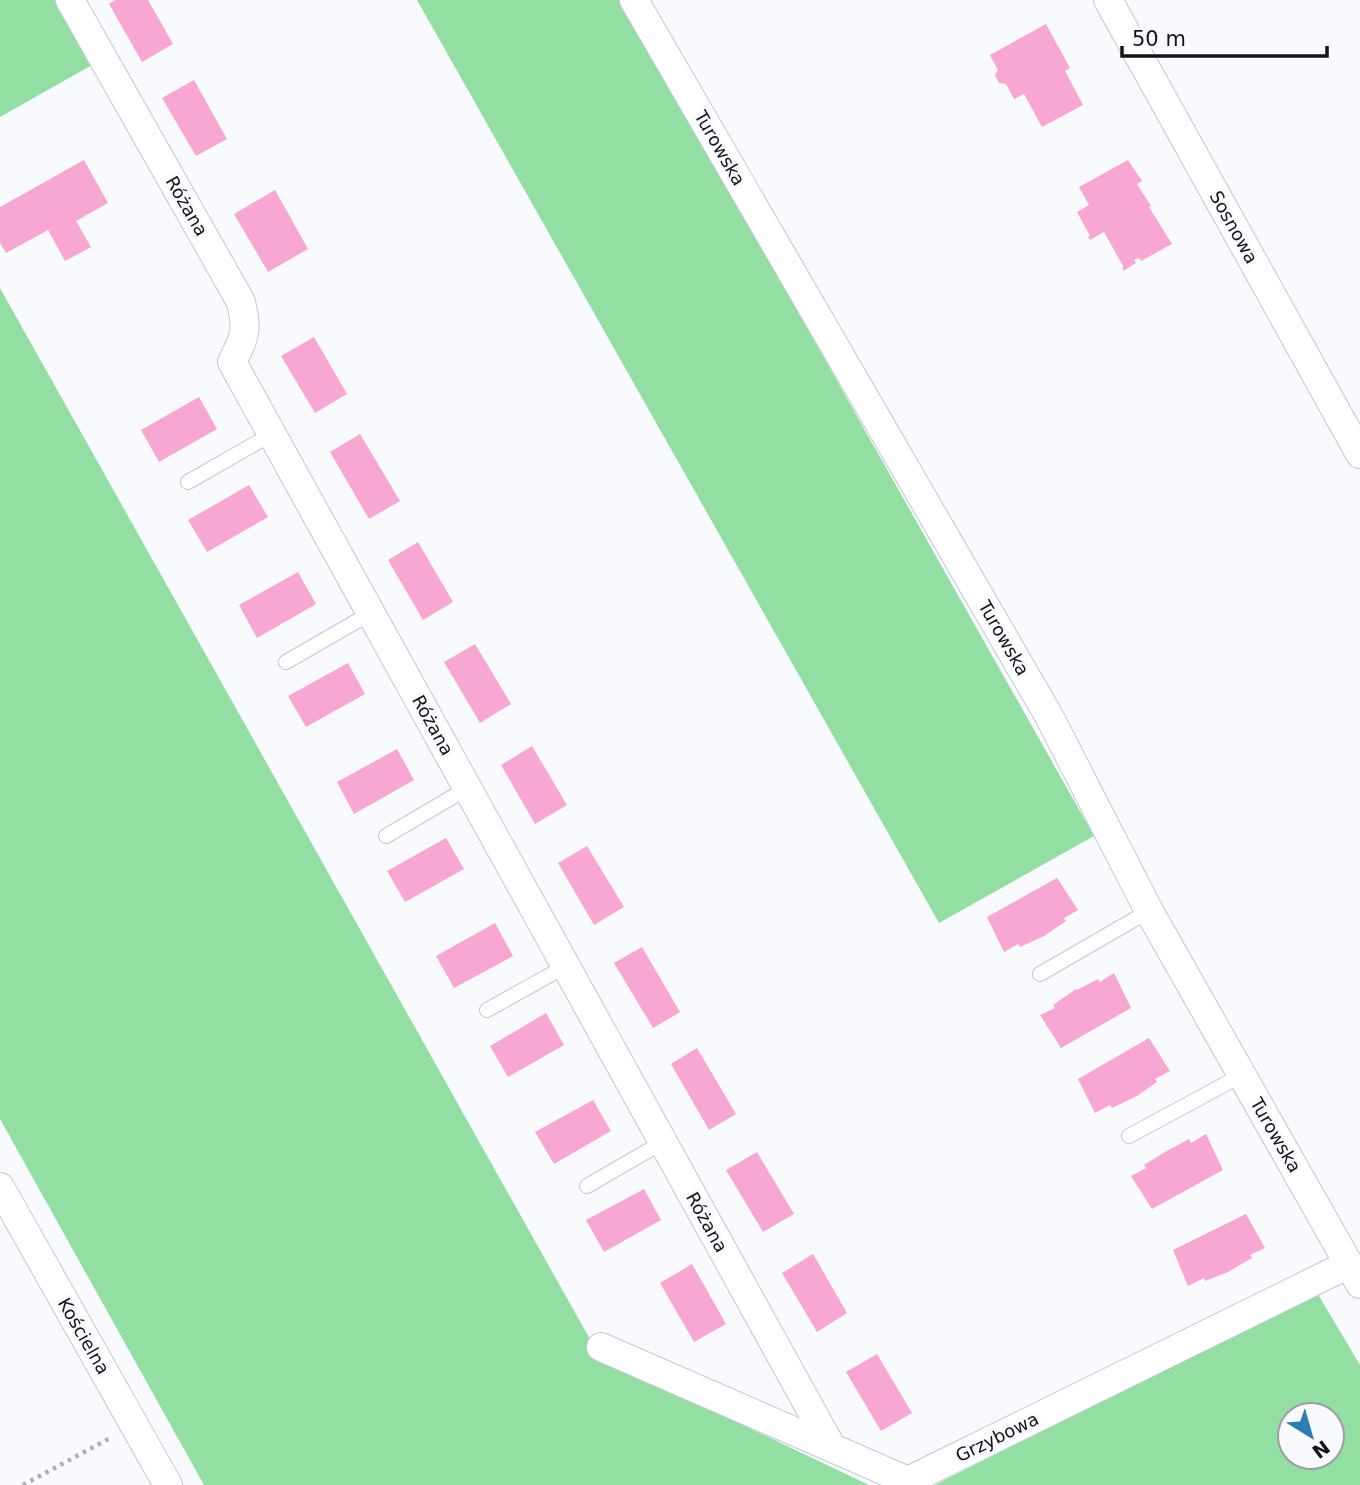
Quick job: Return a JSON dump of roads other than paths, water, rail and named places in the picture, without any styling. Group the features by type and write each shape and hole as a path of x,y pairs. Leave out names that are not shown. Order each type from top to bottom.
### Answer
{"street":[{"name":"Różana","path":"70,0 240,302 246,324 243,339 232,362 832,1448"},
{"name":"Turowska","path":"634,0 1049,716 1149,911 1354,1274"},
{"name":"Sosnowa","path":"1108,0 1360,454"},
{"name":"Kościelna","path":"0,1187 168,1485"},
{"name":"Grzybowa","path":"601,1347 908,1481 1354,1274"}],"lane":[{"path":"188,482 272,434"},
{"path":"285,662 371,613"},
{"path":"386,836 468,789"},
{"path":"1040,974 1149,911"},
{"path":"487,1010 566,966"},
{"path":"1129,1136 1242,1075"},
{"path":"587,1186 663,1142"}]}
